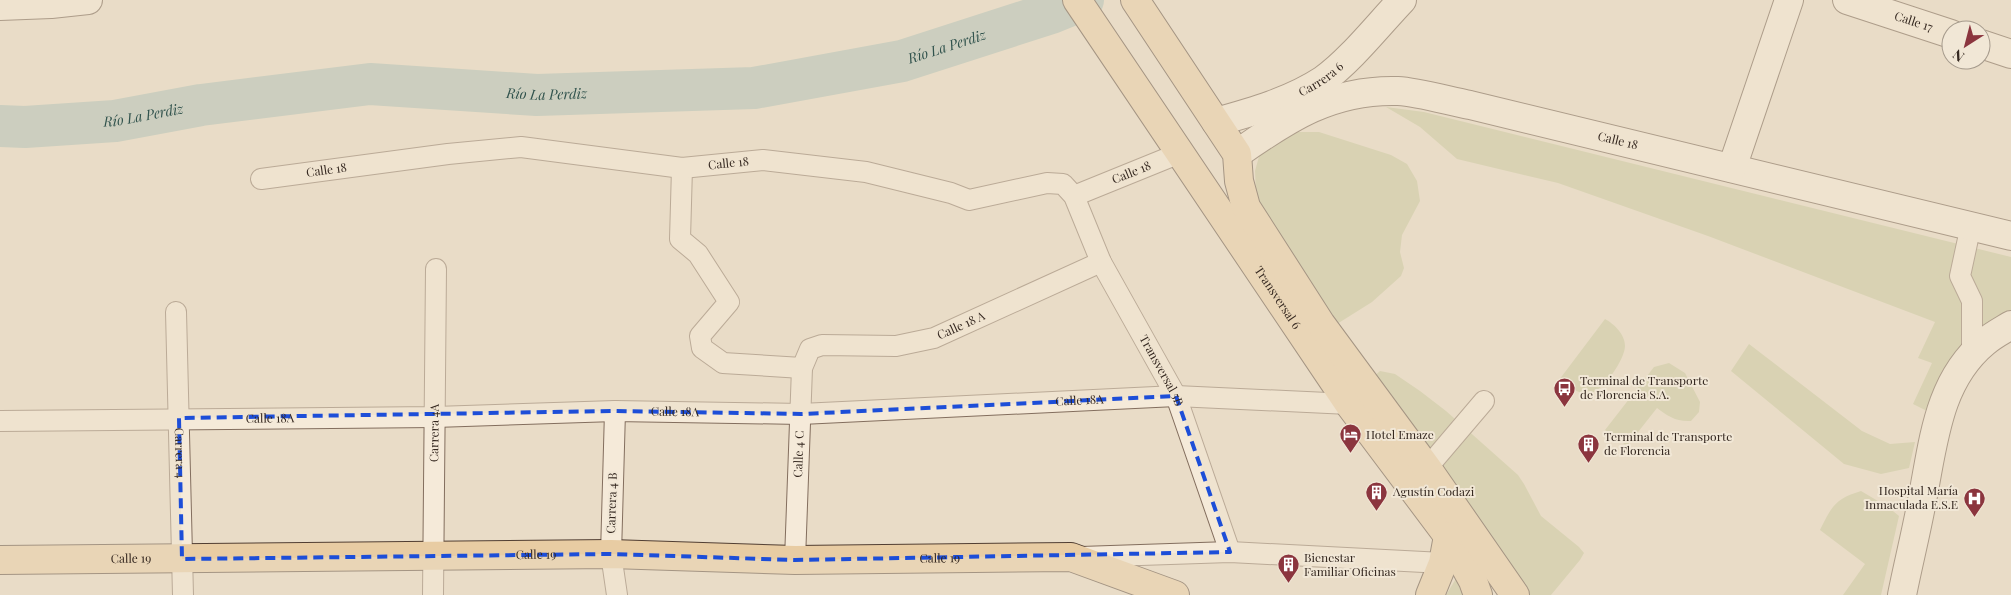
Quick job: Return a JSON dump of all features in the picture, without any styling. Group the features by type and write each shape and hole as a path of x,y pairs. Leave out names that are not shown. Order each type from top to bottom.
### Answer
{"main road":[{"path":"0,6 88,0"},
{"name":"Transversal 6","path":"1077,0 1349,404 1448,536 1474,582 1478,595"},
{"name":"Transversal 6","path":"1135,0 1237,154 1239,181 1246,207 1321,324 1426,468 1515,595"},
{"name":"Carrera 6","path":"1216,122 1253,111 1298,93 1324,79 1357,50 1402,0"},
{"path":"1732,168 1788,0"},
{"name":"Calle 17","path":"1847,0 1941,31"},
{"path":"1991,47 2011,54"},
{"name":"Calle 18","path":"1237,154 1279,125 1307,109 1352,94 1399,91 1470,105 2011,236"},
{"path":"1902,595 1934,435 1943,402 1960,369 1986,341 2011,325"},
{"path":"1430,595 1444,563 1448,536"},
{"name":"Calle 19","path":"0,560 611,554 795,560 1071,557 1175,595"}],"street":[{"name":"Calle 18","path":"261,179 448,154 521,147 682,168 764,160 866,172 950,193 969,200 1047,183 1063,184 1074,196 1180,153"},
{"path":"682,168 680,239 698,254 729,302 700,336 702,348 723,363 802,368"},
{"name":"Transversal 5B","path":"1074,196 1101,262 1176,396 1230,552"},
{"path":"1971,225 1960,276 1972,301 1972,356"},
{"name":"Calle 18 A","path":"810,349 822,344 896,346 934,338 1101,262"},
{"name":"Carrera 4A","path":"433,595 436,269"},
{"name":"Carrera 4","path":"176,312 184,595"},
{"name":"Calle 4 C","path":"795,560 802,368 810,349"},
{"name":"Calle 18A","path":"0,421 435,417 615,411 801,414 1176,396 1349,404"},
{"path":"1426,468 1484,401"},
{"name":"Carrera 4 B","path":"615,411 611,554 617,595"},
{"name":"Calle 19","path":"1071,557 1230,552 1444,563"}],"highlighted area":[{"path":"1176,396 1230,552 795,560 611,554 182,559 179,418 615,411 801,414"}],"green space":[{"path":"1386,107 1424,112 2011,257 2011,315 1927,411 1913,404 1932,363 1918,358 1935,322 1708,236 1558,183 1457,159 1420,127"},
{"path":"1296,132 1319,132 1391,155 1407,164 1417,181 1420,201 1402,235 1400,252 1404,268 1401,276 1372,302 1337,324 1265,220 1256,194 1255,171 1260,153"},
{"path":"1605,319 1623,337 1625,342 1624,352 1617,367 1605,383 1599,389 1586,394 1559,380"},
{"path":"1749,344 1862,431 1890,444 1915,442 1909,468 1881,474 1844,464 1731,371"},
{"path":"1669,363 1685,373 1700,402 1699,412 1691,421 1681,421 1672,418 1657,408 1627,446 1605,430 1654,367"},
{"path":"1380,371 1395,374 1420,391 1446,411 1518,475 1541,516 1584,553 1551,595 1529,595 1377,388 1372,378"},
{"path":"1861,491 1899,516 1881,595 1843,595 1865,564 1820,530 1835,504 1845,497"},
{"path":"1457,577 1464,595 1446,595"}],"waterway":[{"name":"Río La Perdiz","path":"0,126 25,127 115,121 201,105 370,84 537,95 754,88 902,61 1051,13 1083,0"}],"place":[{"name":"Terminal de Transporte de Florencia S.A.","path":"1564,407"},
{"name":"Hotel Emaze","path":"1350,454"},
{"name":"Terminal de Transporte de Florencia","path":"1588,463"},
{"name":"Agustín Codazi","path":"1377,511"},
{"name":"Hospital María Inmaculada E.S.E","path":"1974,517"},
{"name":"Bienestar Familiar Oficinas","path":"1288,584"}]}
